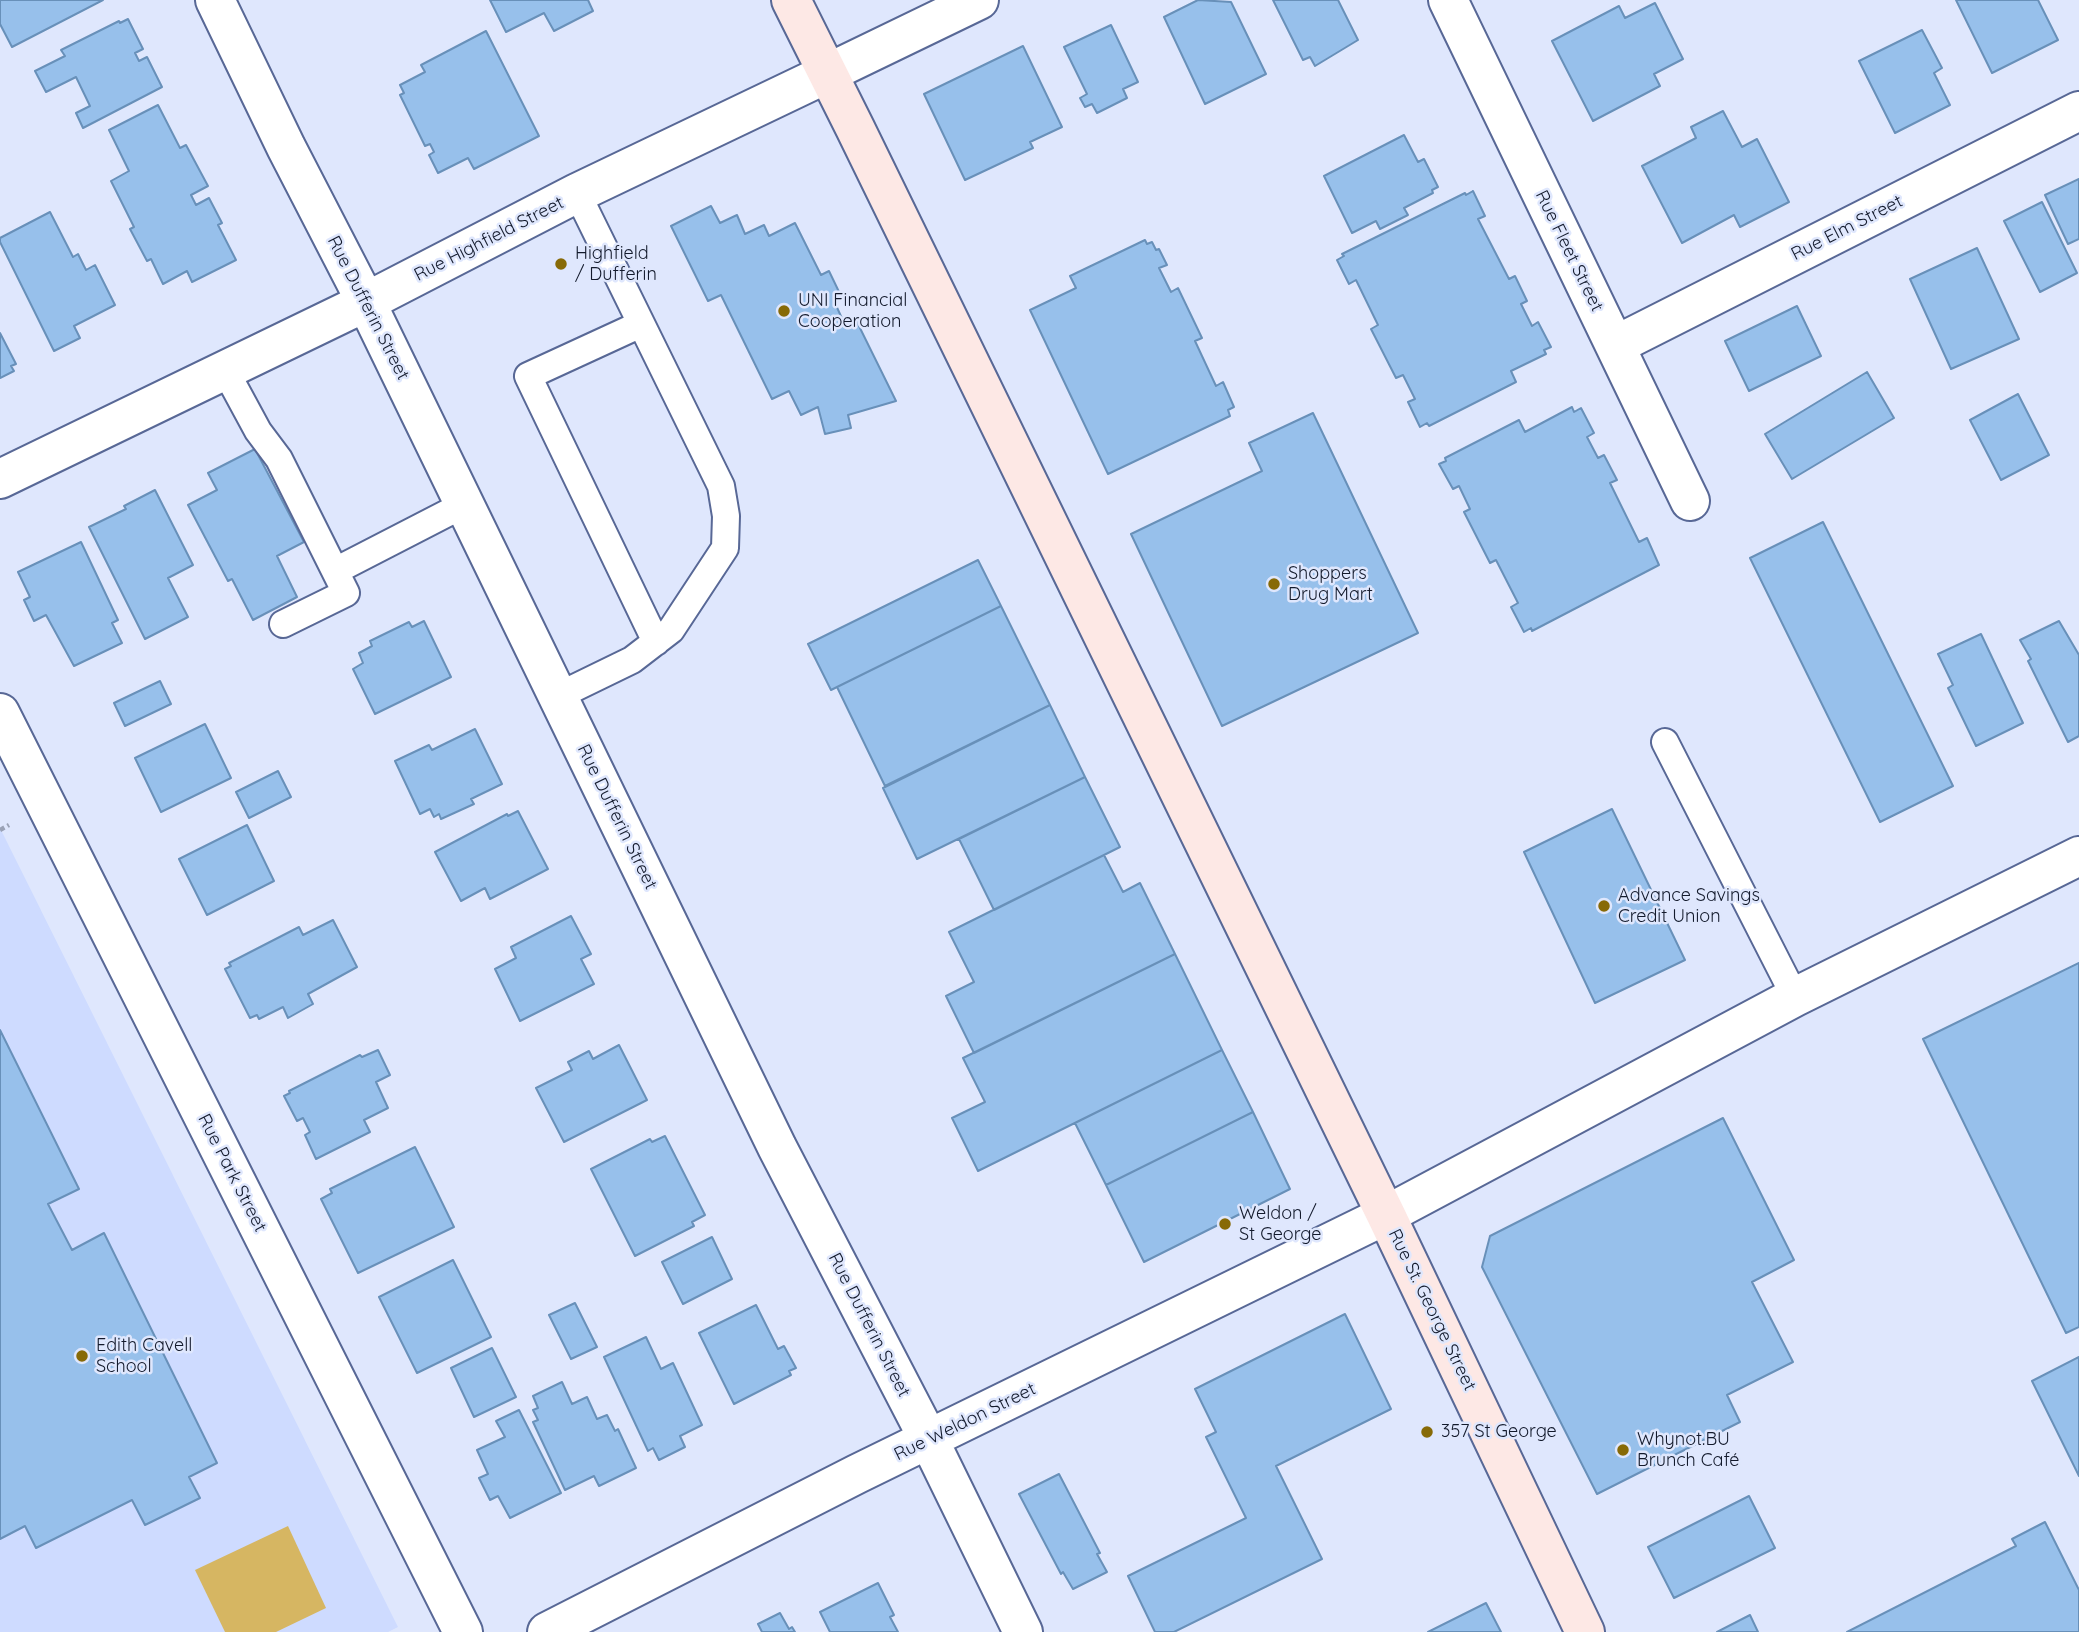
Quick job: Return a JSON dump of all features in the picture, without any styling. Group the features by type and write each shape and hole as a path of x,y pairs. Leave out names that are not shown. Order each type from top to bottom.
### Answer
{"main road":[{"name":"Rue St. George Street","path":"791,0 1386,1215 1585,1632"}],"street":[{"name":"Rue Dufferin Street","path":"215,0 465,504 777,1147 929,1440 1023,1632"},
{"name":"Rue Highfield Street","path":"0,479 366,302 576,193 979,0"},
{"name":"Rue Fleet Street","path":"1448,0 1690,502"},
{"name":"Rue Elm Street","path":"1616,345 2079,111"},
{"name":"Rue Park Street","path":"0,713 463,1632"},
{"name":"Rue Weldon Street","path":"547,1632 857,1474 1386,1215 1795,997 2079,856"}],"lane":[{"path":"558,696 632,660 671,629 725,548 726,516 720,486 576,193"},
{"path":"640,324 528,376 656,642"},
{"path":"225,370 258,431 279,459 346,593 283,624"},
{"path":"335,571 465,504"},
{"path":"1665,742 1795,997"}],"shaded area":[{"path":"0,828 398,1627 388,1632 0,1632"},
{"path":"288,1526 326,1608 276,1632 225,1632 195,1570"}],"building":[{"path":"0,0 103,0 12,47 0,24"},
{"path":"490,0 588,0 593,11 554,31 544,13 506,32"},
{"path":"1198,0 1231,2 1266,74 1205,104 1164,17"},
{"path":"1273,0 1338,0 1358,40 1315,66 1310,57 1303,60"},
{"path":"1956,0 2038,0 2058,40 1992,73"},
{"path":"1655,3 1683,59 1654,74 1660,86 1593,121 1552,41 1619,6 1625,18"},
{"path":"128,19 143,49 135,53 139,61 147,57 162,87 83,128 76,113 90,106 76,77 46,92 35,71 65,56 61,50"},
{"path":"1111,25 1138,82 1123,89 1127,98 1097,113 1092,104 1085,107 1080,98 1087,94 1064,47"},
{"path":"1922,30 1942,68 1934,73 1950,105 1895,133 1859,61"},
{"path":"486,31 539,136 474,169 468,158 438,173 429,155 434,152 430,144 425,146 400,95 404,93 400,85 425,72 421,65"},
{"path":"1023,46 1062,127 1030,142 1033,148 965,180 924,94"},
{"path":"158,105 180,148 186,145 208,186 191,195 196,205 209,198 222,223 218,225 236,260 192,282 187,271 163,284 151,259 147,261 130,229 134,227 111,181 129,171 109,130"},
{"path":"1723,111 1742,147 1757,139 1789,202 1740,227 1734,215 1682,243 1642,166 1696,138 1691,127"},
{"path":"1404,135 1418,162 1424,159 1438,187 1432,190 1433,193 1404,208 1408,215 1380,229 1376,221 1352,233 1324,176"},
{"path":"2079,179 2079,239 2068,244 2045,195"},
{"path":"1473,191 1485,216 1478,219 1509,279 1515,276 1527,301 1521,304 1532,326 1538,322 1551,347 1544,350 1546,354 1511,371 1516,382 1429,426 1427,423 1420,427 1408,402 1415,399 1403,375 1396,378 1371,329 1378,325 1356,280 1349,284 1337,260 1344,256 1342,254"},
{"path":"2042,202 2077,273 2040,292 2004,221"},
{"name":"UNI Financial Cooperation","path":"711,206 720,223 737,215 745,234 764,225 769,236 795,223 821,275 829,271 841,296 834,301 845,325 857,322 896,401 848,415 851,428 825,434 818,407 801,415 789,391 772,399 721,295 708,301 671,226"},
{"path":"50,212 73,257 78,254 86,270 95,265 115,305 74,326 80,338 54,351 0,242 0,238"},
{"path":"1145,240 1147,244 1152,242 1156,250 1159,249 1167,265 1159,268 1171,292 1178,288 1202,338 1195,341 1216,386 1223,382 1234,407 1228,410 1230,416 1108,474 1030,310 1076,288 1070,276"},
{"path":"1977,248 2019,339 1951,369 1910,279"},
{"path":"1797,306 1821,356 1749,391 1725,341"},
{"path":"0,333 16,364 11,366 14,371 0,378"},
{"path":"1867,372 1894,418 1792,479 1765,434"},
{"path":"2018,394 2049,455 2001,480 1970,420"},
{"path":"1572,407 1574,412 1581,408 1594,433 1587,437 1598,458 1604,455 1617,480 1610,483 1639,542 1647,538 1659,565 1532,631 1531,628 1524,632 1511,607 1518,603 1496,560 1490,563 1464,512 1470,509 1459,486 1453,489 1439,464 1446,461 1445,458 1519,420 1525,432"},
{"name":"Shoppers Drug Mart","path":"1313,413 1418,633 1222,726 1131,534 1262,471 1249,443"},
{"path":"255,449 304,542 277,556 297,597 253,620 232,579 228,581 188,505 217,490 208,473"},
{"path":"155,490 193,565 168,578 188,617 145,639 89,527 126,509 124,506"},
{"path":"1823,522 1953,786 1880,822 1750,558"},
{"path":"81,542 118,620 112,623 122,643 74,666 46,615 34,621 24,600 30,597 18,572"},
{"path":"978,560 1001,606 831,690 808,644"},
{"path":"1001,606 1050,705 885,786 837,687"},
{"path":"424,621 451,677 375,714 353,669 363,663 359,653 372,646 370,641 409,622 412,627"},
{"path":"2059,621 2079,655 2079,736 2068,742 2020,640"},
{"path":"1981,634 2023,723 1976,746 1948,688 1953,685 1938,654"},
{"path":"160,681 171,704 125,726 114,703"},
{"path":"1050,705 1085,777 917,859 883,788"},
{"path":"205,724 231,778 161,812 135,758"},
{"path":"475,729 502,784 471,799 474,804 441,819 439,814 434,817 430,809 420,814 395,761 429,745 432,750"},
{"path":"278,771 291,797 249,818 236,792"},
{"path":"1085,777 1120,847 994,910 959,839"},
{"name":"Advance Savings Credit Union","path":"1612,809 1685,960 1595,1003 1524,852"},
{"path":"518,811 548,869 490,899 485,888 461,901 435,852 507,814 508,816"},
{"path":"247,825 274,881 207,915 179,859"},
{"path":"1104,855 1123,892 1140,883 1175,954 974,1053 946,996 974,982 949,932"},
{"path":"571,916 591,954 581,959 594,984 520,1021 495,969 516,958 511,947"},
{"path":"333,920 357,967 308,994 313,1004 288,1018 283,1007 259,1019 257,1015 250,1018 225,969 231,966 229,963 299,927 303,935"},
{"path":"1175,954 1222,1050 978,1171 952,1118 985,1102 963,1058"},
{"path":"2079,963 2079,1327 2066,1333 1923,1039"},
{"name":"Edith Cavell School","path":"0,1030 79,1189 48,1204 72,1250 104,1233 217,1463 189,1477 200,1498 145,1525 132,1500 36,1548 25,1526 0,1539"},
{"path":"619,1045 647,1100 564,1142 536,1088 572,1070 568,1062 589,1051 593,1059"},
{"path":"378,1050 390,1075 376,1082 388,1108 364,1120 370,1132 316,1159 305,1135 310,1132 303,1118 297,1121 284,1096 360,1055 362,1057"},
{"path":"1222,1050 1253,1112 1106,1185 1075,1123"},
{"path":"1253,1112 1290,1189 1144,1262 1106,1185"},
{"path":"1723,1118 1794,1260 1752,1282 1793,1362 1727,1395 1740,1422 1597,1494 1482,1267 1490,1236"},
{"path":"665,1136 705,1215 692,1222 694,1226 635,1256 591,1169 650,1139 652,1142"},
{"path":"415,1147 454,1227 358,1273 321,1199 332,1193 330,1189"},
{"path":"712,1237 732,1279 683,1304 662,1262"},
{"path":"453,1260 491,1337 417,1373 379,1297"},
{"path":"575,1303 597,1347 571,1359 549,1315"},
{"path":"756,1305 778,1349 784,1346 796,1368 789,1371 791,1375 734,1404 699,1333"},
{"path":"1345,1314 1391,1409 1276,1466 1322,1559 1174,1632 1155,1632 1128,1576 1246,1518 1206,1437 1216,1432 1195,1389"},
{"path":"646,1337 661,1369 673,1363 702,1425 680,1436 685,1447 659,1460 653,1448 648,1451 604,1357"},
{"path":"492,1348 516,1397 474,1417 451,1368"},
{"path":"2079,1357 2079,1476 2032,1381"},
{"path":"562,1382 572,1404 587,1397 597,1419 607,1415 615,1431 618,1429 636,1468 599,1486 594,1476 565,1490 533,1422 538,1420 533,1410 538,1408 533,1396"},
{"path":"519,1410 561,1493 510,1518 498,1496 490,1500 479,1478 488,1474 477,1450 505,1437 496,1421"},
{"path":"1059,1474 1107,1572 1073,1589 1063,1572 1061,1574 1019,1494"},
{"path":"1749,1496 1775,1548 1674,1598 1648,1547"},
{"path":"2045,1522 2079,1590 2079,1632 1847,1632 2016,1546 2012,1539"},
{"path":"878,1583 894,1615 890,1617 898,1632 830,1632 820,1612"},
{"path":"1486,1603 1501,1632 1428,1632"},
{"path":"780,1613 789,1629 792,1627 795,1632 762,1632 758,1624"},
{"path":"1750,1615 1758,1632 1717,1632"}],"place":[{"name":"Highfield / Dufferin","path":"561,264"},
{"name":"UNI Financial Cooperation","path":"784,311"},
{"name":"Shoppers Drug Mart","path":"1274,584"},
{"name":"Advance Savings Credit Union","path":"1604,906"},
{"name":"Weldon / St George","path":"1225,1224"},
{"name":"Edith Cavell School","path":"82,1356"},
{"name":"357 St George","path":"1427,1432"},
{"name":"Whynot.BU Brunch Café","path":"1623,1450"}]}
